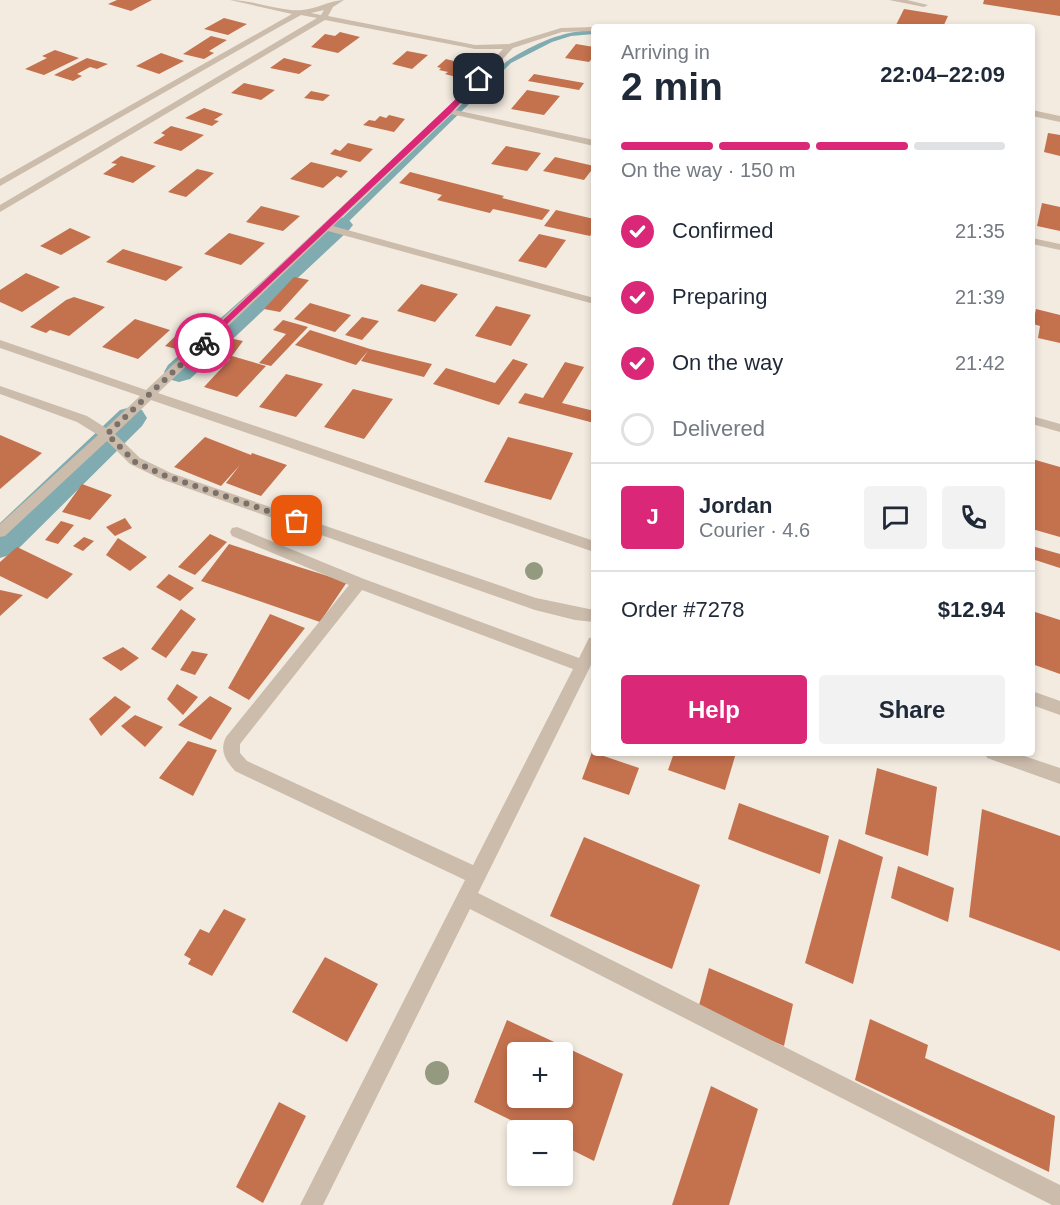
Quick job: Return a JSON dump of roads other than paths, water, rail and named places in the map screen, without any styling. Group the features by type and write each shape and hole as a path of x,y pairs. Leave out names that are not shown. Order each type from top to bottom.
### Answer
{"street":[{"path":"234,0 475,47 510,46 561,30 591,30"},
{"path":"0,183 300,13 330,6 340,0"},
{"path":"893,0 924,5"},
{"path":"0,209 323,18 330,6"},
{"path":"0,532 150,394 449,111 510,46"},
{"path":"191,74 216,81"},
{"path":"449,111 591,142"},
{"path":"1035,114 1060,119"},
{"path":"325,227 591,300"},
{"path":"1035,242 1060,247"},
{"path":"0,344 591,546"},
{"path":"0,390 82,419 107,434 135,462 166,476 536,603 575,614 591,616"},
{"path":"1035,421 1060,428"},
{"path":"237,532 359,583 582,666"},
{"path":"359,583 232,742 232,756 241,766 477,876"},
{"path":"312,1205 591,648"},
{"path":"1035,699 1060,708"},
{"path":"1002,756 1060,776"},
{"path":"466,897 1060,1197"}],"waterway":[{"path":"340,225 509,62 539,45 560,37 591,32"},
{"path":"179,372 340,225"},
{"path":"0,544 131,418"}]}
